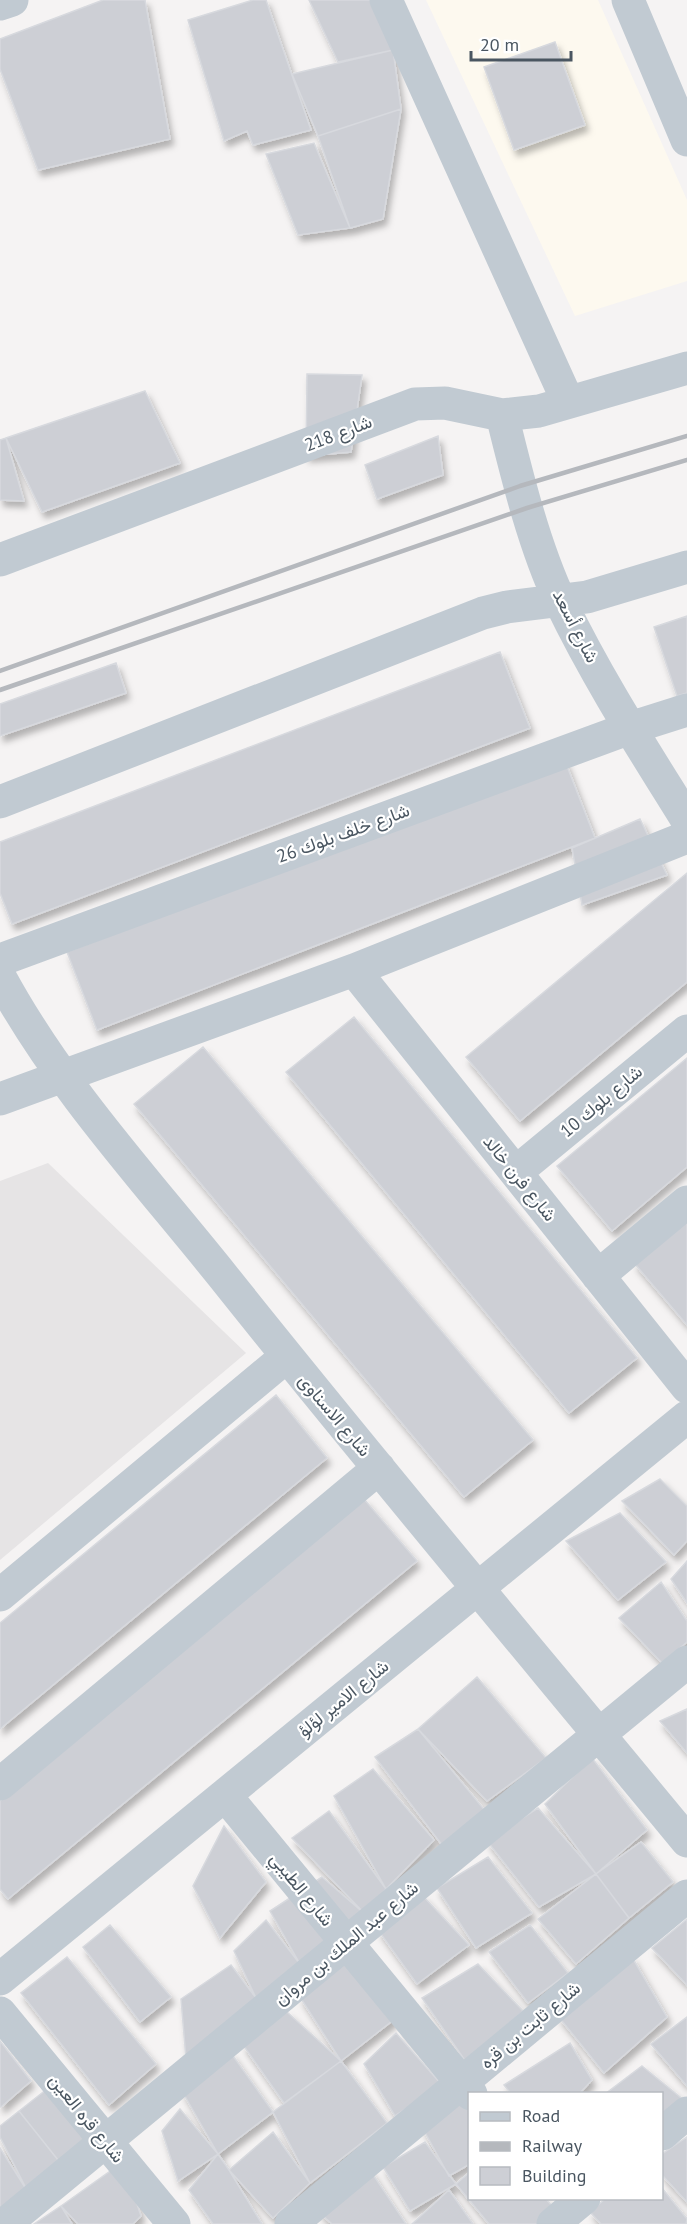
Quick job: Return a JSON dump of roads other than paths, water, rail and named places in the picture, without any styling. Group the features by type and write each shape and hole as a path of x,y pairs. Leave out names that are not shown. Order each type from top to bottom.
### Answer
{"street":[{"path":"0,4 12,0"},
{"path":"386,0 568,402"},
{"path":"628,0 687,140"},
{"name":"شارع 218","path":"0,560 415,404 445,403 502,416 539,411 687,368"},
{"name":"شارع أسعد","path":"502,416 527,508 560,602 630,728 687,820"},
{"path":"0,802 483,613 507,607 588,597 687,567"},
{"name":"شارع خلف بلوك 26","path":"0,960 630,728 687,710"},
{"path":"0,1099 354,970 687,837"},
{"name":"شارع فرن خالد","path":"354,970 687,1387"},
{"name":"شارع الاسناوى","path":"0,977 27,1027 63,1076 286,1356 687,1841"},
{"name":"شارع بلوك 10","path":"516,1172 687,1030"},
{"path":"598,1276 687,1202"},
{"path":"0,1595 286,1356"},
{"name":"شارع الامير لؤلؤ","path":"0,1979 687,1417"},
{"path":"0,1784 379,1468"},
{"name":"شارع عبد الملك بن مروان","path":"5,2224 687,1662"},
{"name":"شارع الطيبي","path":"225,1795 467,2088"},
{"name":"شارع ثابت بن قره","path":"291,2224 467,2088 687,1896"},
{"name":"شارع قره العين","path":"0,2013 174,2224"},
{"path":"663,2133 687,2113"}],"railway":[{"path":"0,671 520,486 687,436"},
{"path":"0,690 527,508 687,460"}]}
